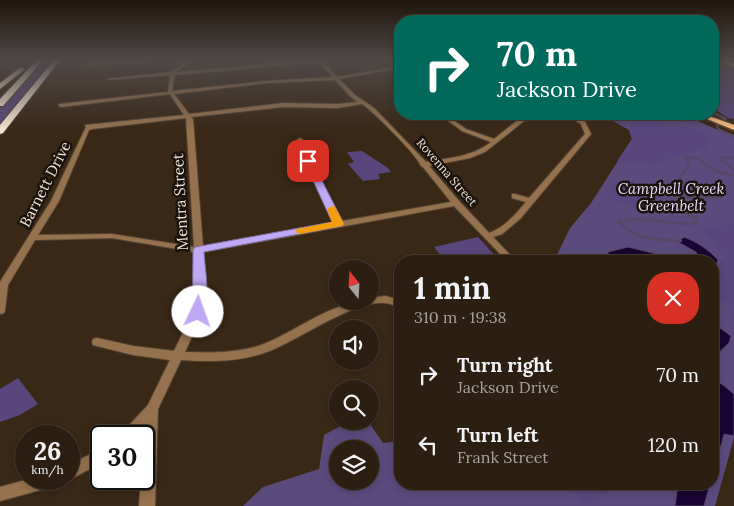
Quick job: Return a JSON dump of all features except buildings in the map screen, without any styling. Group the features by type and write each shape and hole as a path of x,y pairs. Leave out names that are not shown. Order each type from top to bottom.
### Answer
{"highway":[{"path":"0,104 19,84"},
{"path":"0,131 39,84"}],"main road":[{"path":"712,120 734,128"}],"street":[{"path":"170,91 171,84"},
{"path":"61,106 170,91 269,84"},
{"name":"Rovenna Street","path":"342,84 361,103 372,109 506,255"},
{"name":"Mentra Street","path":"152,409 198,312 200,299 193,138 188,115 170,91"},
{"path":"188,115 295,104 337,106 361,103"},
{"path":"262,107 265,115"},
{"name":"Barnett Drive","path":"0,310 3,284 55,202 88,126 188,115"},
{"path":"450,120 464,130 494,141"},
{"path":"423,165 470,156 483,151 522,120"},
{"path":"487,236 499,232 516,217 588,134 587,128 578,120"},
{"path":"300,140 301,146 339,224"},
{"path":"515,196 530,201"},
{"path":"32,238 112,236 199,250 456,202"},
{"path":"97,342 117,349 178,355 217,356 253,352 282,342 338,311 358,304 383,299 394,300"},
{"path":"138,425 152,409"},
{"path":"147,506 152,409"},
{"path":"0,494 15,490"}],"green space":[{"path":"22,84 34,84 0,126 0,108"},
{"name":"Campbell Creek Greenbelt","path":"611,120 636,120 632,125 637,120 696,120 734,137 734,438 715,506 243,506 263,487 319,469 324,435 333,430 374,430 383,443 394,442 394,490 719,490 719,255 557,255 570,228 591,203 632,139 629,130"}],"shaded area":[{"path":"719,84 734,84 734,119 728,118 719,112"},
{"path":"636,120 665,120 665,125 688,127 706,136 708,147 659,163 617,161 632,139 629,130"},
{"path":"665,120 683,120 687,122"},
{"path":"362,151 391,172 378,174 380,179 363,181 348,164 354,162 347,152"},
{"path":"616,182 634,182 658,195 634,207 606,196"},
{"path":"734,223 734,324 728,304 719,298 719,265 724,258 711,238 700,229"},
{"path":"478,237 494,255 440,255 434,247"},
{"path":"684,237 702,246 713,255 697,255 696,252 678,242"},
{"path":"628,247 661,255 608,255 608,252"},
{"path":"719,327 731,336 729,343 719,352"},
{"path":"18,378 38,404 20,415 0,422 0,389"},
{"path":"719,383 734,394 734,436 724,434 719,453"},
{"path":"572,490 612,490 585,504"},
{"path":"677,490 708,490 704,506 675,506"}],"waterway":[{"path":"719,116 726,119 717,125 718,129 734,136"},
{"path":"684,172 689,165 685,157 699,159 715,171"},
{"path":"734,158 723,157 720,159 734,170"},
{"path":"681,241 640,236 619,222 639,219 687,224 697,223 696,218 673,207 670,202 675,197 721,198 721,195 682,183 678,180 685,171"},
{"path":"715,171 720,172"},
{"path":"715,171 734,175"}],"slow traffic":[{"path":"300,231 339,224 332,209"}],"route":[{"path":"198,312 200,299 199,250 339,224 308,161"}]}
